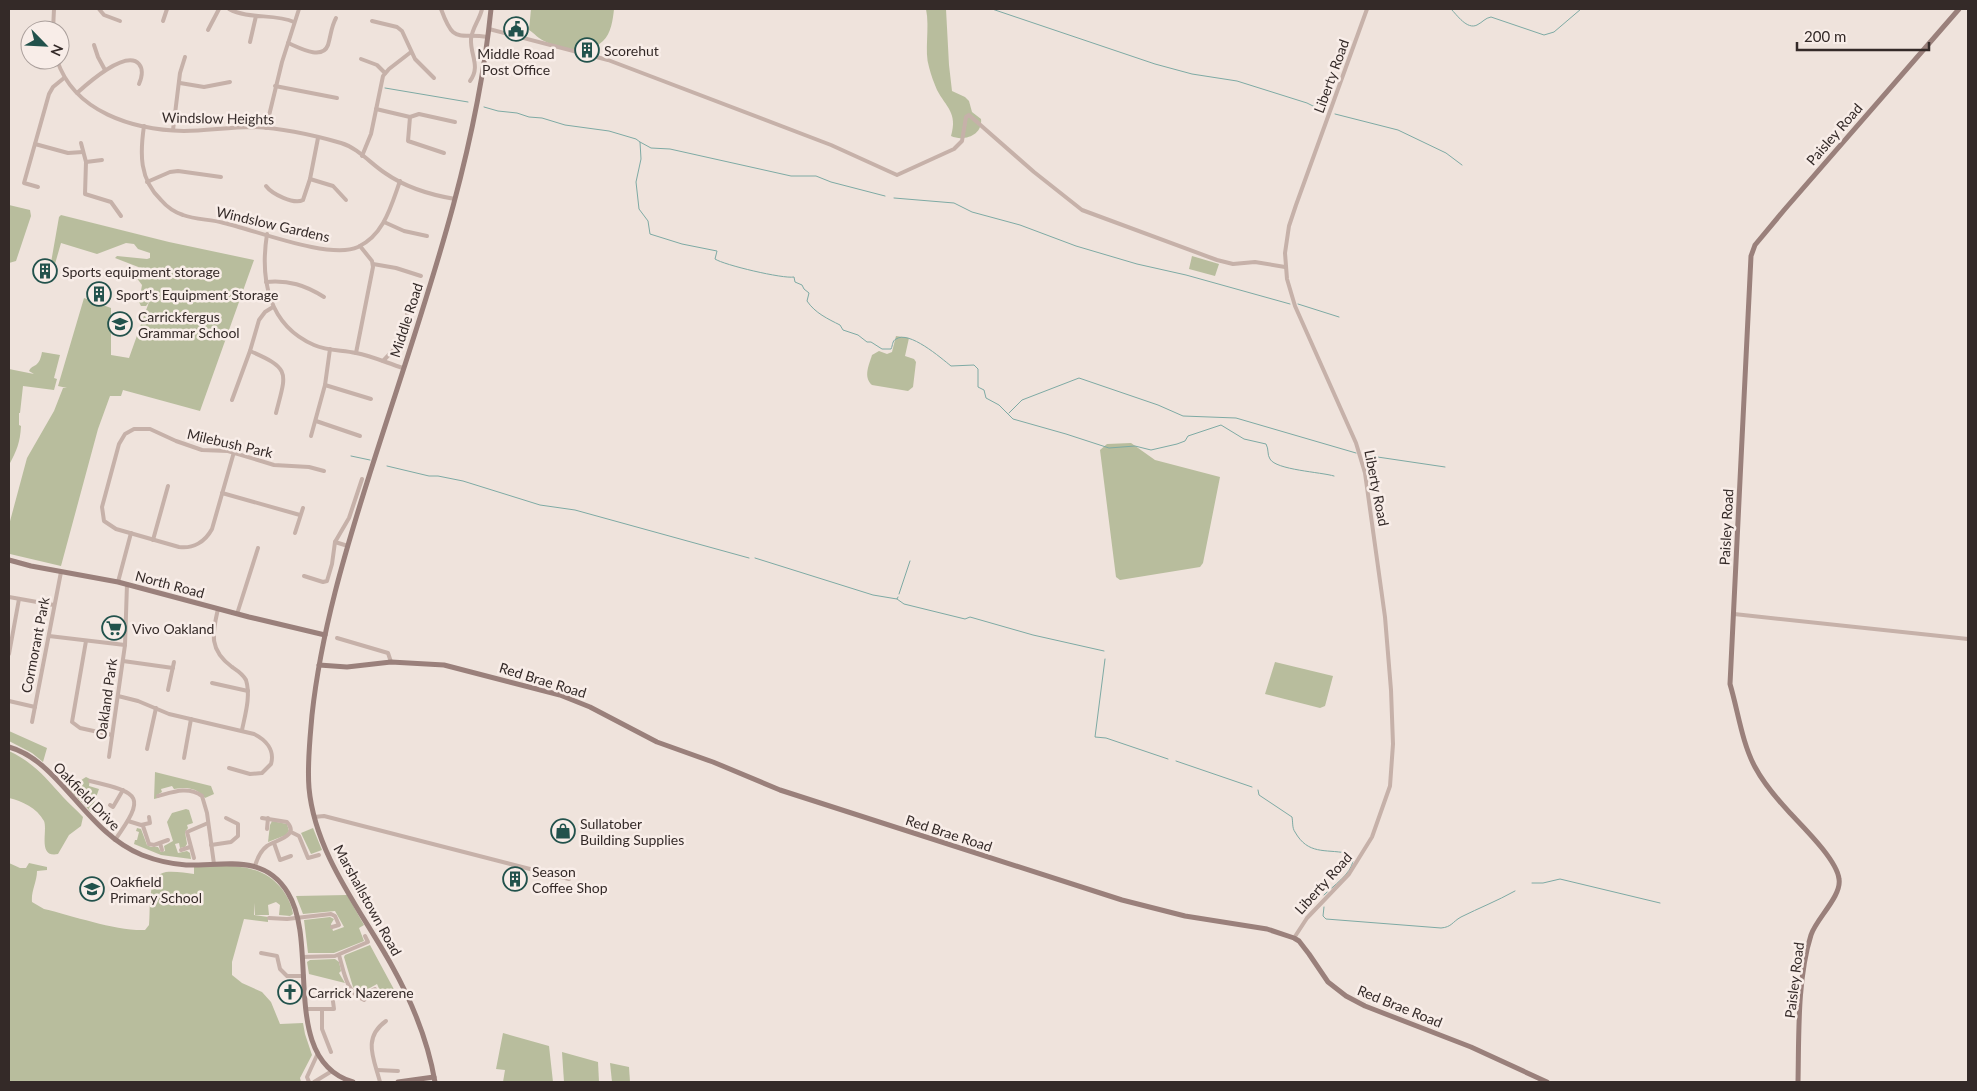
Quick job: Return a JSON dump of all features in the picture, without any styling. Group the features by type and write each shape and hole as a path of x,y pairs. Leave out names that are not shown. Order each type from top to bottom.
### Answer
{"street":[{"path":"99,9 104,15 120,21"},
{"path":"163,21 167,9"},
{"path":"208,30 219,9"},
{"path":"229,9 240,14 281,18 294,22"},
{"path":"266,128 275,86 299,9"},
{"path":"440,9 446,24 458,36 488,37"},
{"path":"470,81 476,69 471,37 482,9"},
{"name":"Middle Road","path":"325,635 348,546 455,199 476,113 491,9"},
{"name":"Liberty Road","path":"1294,938 1306,918 1350,874 1359,862 1372,837 1390,786 1393,744 1386,625 1365,473 1356,443 1295,306 1285,267 1289,226 1367,9"},
{"name":"Paisley Road","path":"1798,1082 1805,962 1811,934 1837,891 1839,877 1816,841 1777,797 1754,766 1730,684 1751,256 1755,246 1785,208 1959,9"},
{"path":"250,42 256,16"},
{"path":"288,43 308,51 323,51 328,45 330,31 336,18"},
{"path":"372,21 401,29 411,52 421,67 434,78"},
{"path":"489,29 608,60 831,145 897,175 954,148 962,141 966,117 970,115 1034,172 1086,212 1217,260 1233,264 1255,262 1285,267"},
{"path":"94,45 98,57 106,70"},
{"path":"362,156 368,142 382,79 385,73 411,52"},
{"path":"174,130 180,73 186,57"},
{"path":"361,59 377,65 385,73"},
{"path":"77,93 106,70 133,60 142,69 142,77 139,84"},
{"name":"Windslow Heights","path":"60,70 64,78 90,105 122,121 174,130 266,128 345,144 387,175 433,194 455,199"},
{"path":"38,187 27,185 24,182 49,94 64,78"},
{"path":"180,84 204,87 230,82"},
{"path":"275,86 337,98"},
{"path":"376,109 410,117 418,114 454,122"},
{"path":"410,117 408,141 444,153"},
{"path":"144,126 141,156 147,182 170,172 178,171 222,177"},
{"path":"266,186 270,191 299,202 305,197 318,138"},
{"path":"81,143 86,162 85,194 111,202 121,216"},
{"path":"35,144 68,153 83,152"},
{"path":"86,162 102,160"},
{"path":"310,179 331,185 346,200"},
{"path":"400,181 384,222 360,246 373,264 396,268 422,276"},
{"name":"Windslow Gardens","path":"147,182 161,201 178,213 222,222 323,249 348,249 360,246"},
{"path":"384,222 404,231 426,236"},
{"path":"267,234 264,268 266,282 273,307 283,320 300,336 315,346 356,353 403,368"},
{"path":"356,353 373,264"},
{"path":"266,282 285,281 298,283 324,297"},
{"path":"232,400 259,320 265,312 273,307"},
{"path":"383,361 403,340 407,324 407,308"},
{"path":"311,436 324,385 330,349"},
{"path":"250,351 276,363 282,370 283,384 276,413"},
{"path":"324,385 372,399"},
{"path":"316,421 360,436"},
{"name":"Milebush Park","path":"131,534 116,529 104,521 102,511 120,444 127,432 134,429 146,428 202,450 234,452 274,465 308,466 324,471"},
{"path":"118,582 131,534 185,547 202,542 212,529 234,452"},
{"path":"304,576 326,582 332,564 335,542 349,518 362,479"},
{"path":"153,540 168,486"},
{"path":"222,493 300,515"},
{"path":"295,533 302,508"},
{"path":"335,542 348,546"},
{"path":"237,614 258,548"},
{"name":"North Road","path":"9,560 118,582 325,635"},
{"name":"Cormorant Park","path":"32,722 61,572"},
{"name":"Oakland Park","path":"109,757 125,645 126,584"},
{"path":"9,597 54,606"},
{"path":"9,654 19,599"},
{"path":"218,609 214,627 215,648 224,661 243,676 248,691 242,730"},
{"path":"1734,614 1968,640"},
{"name":"Marshallstown Road","path":"325,635 313,706 309,768 309,786 314,817 335,869 407,995 418,1020 435,1080"},
{"path":"49,636 125,645"},
{"path":"337,638 388,652 391,662"},
{"path":"86,641 72,722 80,728 112,736"},
{"path":"123,661 172,668"},
{"path":"168,690 174,662"},
{"name":"Red Brae Road","path":"319,665 347,667 391,662 424,662 467,669 560,695 590,707 657,742 714,762 799,797 1122,900 1185,916 1267,929 1294,938 1299,941 1328,982 1346,996 1365,1006 1470,1046 1547,1082"},
{"path":"212,683 248,691"},
{"path":"118,696 138,701 169,714 242,730 258,736 269,746 272,756 271,764 265,771 258,774 229,768"},
{"path":"9,702 35,706"},
{"path":"147,749 156,708"},
{"path":"184,758 191,718"},
{"name":"Oakfield Drive","path":"9,747 28,755 43,766 95,822 115,840 140,854 184,865 240,863 254,866 269,873 282,884 292,899 298,917 306,1009 312,1039 326,1066 353,1082"},
{"path":"90,781 123,790 132,796 135,801 134,809 128,821 115,840"},
{"path":"113,807 123,790"},
{"path":"158,796 183,790 196,793 203,799 214,864"},
{"path":"314,817 324,816 569,879"},
{"path":"128,821 143,826 150,823 148,817"},
{"path":"211,845 235,840 239,831 237,823 226,818"},
{"path":"254,866 264,849 287,837 291,832 290,825 287,822 262,818"},
{"path":"267,829 268,818"},
{"path":"194,858 187,835 188,831 208,823"},
{"path":"143,826 148,843 152,845 168,840"},
{"path":"291,832 300,836 308,858 319,854"},
{"path":"160,843 162,850"},
{"path":"274,843 280,860 290,856"},
{"path":"181,850 190,847"},
{"path":"269,918 332,914 336,917 339,925 332,927"},
{"path":"302,957 339,955 368,942 365,936"},
{"path":"261,954 277,956 280,969 287,976 304,976"},
{"path":"339,955 348,984 353,993 364,1000 375,989 378,995"},
{"path":"306,1009 334,1009 334,997 331,993 318,991"},
{"path":"322,1009 323,1035 330,1052"},
{"path":"380,1082 371,1040 376,1030 386,1021"},
{"path":"310,1082 307,1077 318,1053"},
{"path":"377,1070 398,1071"},
{"path":"314,1082 332,1071"},
{"path":"392,1071 392,1077"},
{"path":"398,1082 435,1080"}],"green space":[{"path":"531,9 614,9 611,26 606,38 590,48 575,49 544,41 529,30"},
{"path":"926,9 946,9 952,91 965,97 969,101 972,112 981,119 979,129 972,136 956,138 951,136 953,128 952,116 937,90 928,61"},
{"path":"9,205 30,210 31,216 16,261 9,263"},
{"path":"61,215 169,242 254,260 200,411 123,390 121,396 110,396 98,429 61,566 10,554 9,552 9,525 27,458 54,411 63,388 67,388 58,386 84,298 111,308 111,355 129,358 149,302 146,306 141,306 139,302 142,285 136,277 146,270 115,258 117,256 147,259 150,258 150,253 138,249 134,244 126,243 97,254 61,243 53,271 49,274 59,217"},
{"path":"1192,256 1219,264 1215,276 1189,269"},
{"path":"896,336 909,338 905,356 914,359 916,362 913,387 908,391 872,385 867,375 872,355 879,351 887,354 892,352"},
{"path":"42,352 60,355 54,378 57,379 54,390 23,386 19,413 20,437 9,465 9,369 34,374 29,371 38,363"},
{"path":"1131,443 1155,460 1220,477 1203,563 1200,567 1120,580 1116,577 1100,450 1107,444"},
{"path":"1275,662 1333,676 1325,706 1320,708 1265,694"},
{"path":"9,731 47,748 43,762 32,753 9,741"},
{"path":"9,751 39,771 83,817 81,826 69,835 58,854 52,854 45,848 45,825 41,816 29,806 9,798"},
{"path":"155,772 211,786 214,794 205,798 194,790 187,788 174,789 172,786 161,789 162,792 157,795 158,798 154,799"},
{"path":"86,777 90,779 89,786 99,789 91,812 66,786 75,779 78,782"},
{"path":"186,809 189,810 193,823 187,825 188,828 185,832 187,844 185,847 180,848 179,843 175,844 178,853 187,851 190,853 191,859 161,855 134,844 139,832 136,831 137,828 141,829 147,845 158,847 161,852 165,851 164,846 173,841 167,822 172,813"},
{"path":"272,821 287,824 289,831 286,835 268,842 270,825"},
{"path":"313,828 322,850 311,854 301,833"},
{"path":"9,863 20,868 26,868 29,863 47,867 47,870 37,871 32,898 32,902 44,909 108,926 133,930 145,930 149,925 152,886 160,874 177,872 194,874 194,866 230,866 253,869 273,880 286,895 293,914 290,916 279,915 280,905 276,902 268,905 269,915 255,915 255,903 254,915 268,917 268,922 244,919 232,962 232,975 242,983 262,992 271,1002 280,1024 303,1023 312,1055 300,1078 301,1082 9,1082"},
{"path":"347,895 364,925 359,928 364,941 334,953 308,953 304,920 330,917 334,919 331,924 333,931 344,927 335,911 303,914 296,896"},
{"path":"370,945 397,995 387,993 382,995 377,984 368,989 364,997 353,987 344,957"},
{"path":"335,959 339,962 341,971 339,973 345,983 309,974 307,962 310,960"},
{"path":"503,1033 549,1046 553,1082 503,1082 505,1070 496,1069"},
{"path":"562,1052 598,1062 599,1082 564,1082"},
{"path":"610,1063 629,1067 630,1082 612,1082"}],"waterway":[{"path":"992,9 1155,64 1192,74 1237,81 1307,103 1321,110"},
{"path":"1451,9 1462,21 1473,26 1491,17 1544,35 1554,32 1581,9"},
{"path":"385,88 468,102"},
{"path":"484,107 542,118 565,125 609,131 636,139 640,142 641,159 636,182 639,209 648,221 650,234 682,244 717,251 715,259 730,265 767,274 794,277 795,282 802,285 809,293 807,301 818,312 840,325 843,330 858,335 867,342 871,342 882,349 891,349 896,339 902,337 909,338 925,346 951,366 974,365 978,369 978,387 984,390 986,398 999,405 1013,419 1109,448 1135,446 1151,450 1177,444 1185,441 1188,436 1221,425 1244,439 1266,444 1269,457 1274,463 1289,468 1334,476"},
{"path":"1335,114 1398,130 1446,153 1462,165"},
{"path":"640,142 651,148 670,149 791,176 816,176 831,182 885,196"},
{"path":"894,198 954,203 972,212 1020,225 1076,246 1290,304"},
{"path":"1298,304 1339,317"},
{"path":"1009,413 1022,400 1079,378 1158,405 1183,416 1236,418 1356,453"},
{"path":"1364,455 1445,467"},
{"path":"351,456 370,460"},
{"path":"387,466 429,476 463,481 540,505 575,510 749,558"},
{"path":"755,558 873,595 897,599 898,597"},
{"path":"899,594 910,561"},
{"path":"897,599 904,604 965,619 970,617 1033,635 1104,651"},
{"path":"1105,659 1095,737 1106,738 1168,759"},
{"path":"1176,761 1252,787"},
{"path":"1258,790 1259,795 1292,817 1294,830 1300,839 1311,848 1346,853 1353,861 1349,871 1324,895"},
{"path":"1532,883 1543,883 1560,879 1660,903"},
{"path":"1324,907 1323,916 1326,919 1441,928 1448,927 1461,917 1515,891"}],"place":[{"name":"Middle Road Post Office","path":"516,29"},
{"name":"Scorehut","path":"587,50"},
{"name":"Sports equipment storage","path":"45,271"},
{"name":"Sport's Equipment Storage","path":"99,294"},
{"name":"Carrickfergus Grammar School","path":"120,324"},
{"name":"Vivo Oakland","path":"114,628"},
{"name":"Sullatober Building Supplies","path":"563,831"},
{"name":"Season Coffee Shop","path":"515,879"},
{"name":"Oakfield Primary School","path":"92,889"},
{"name":"Carrick Nazerene","path":"290,992"}]}
